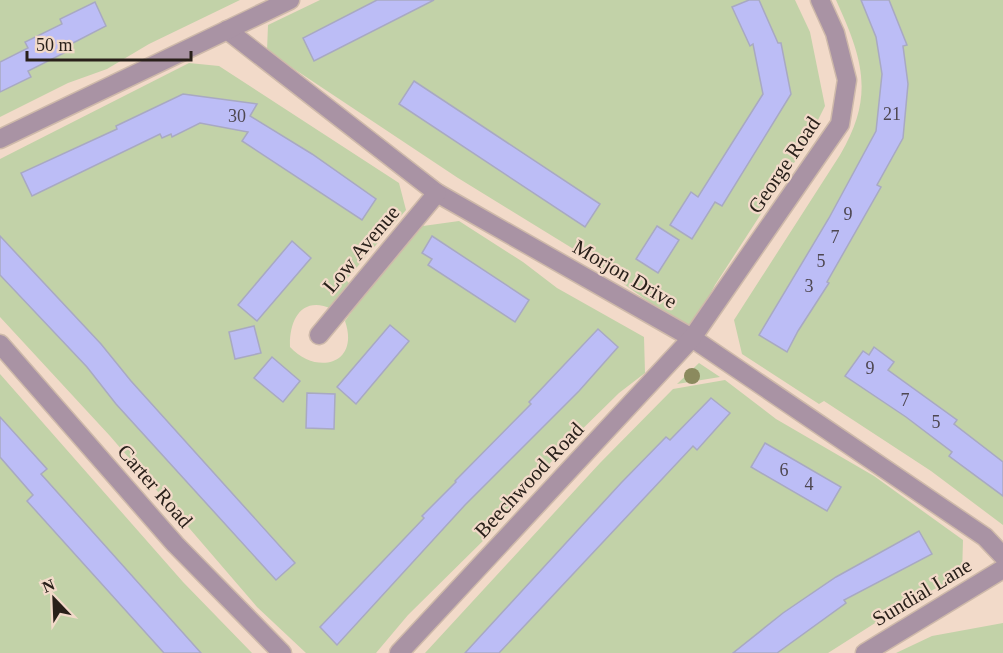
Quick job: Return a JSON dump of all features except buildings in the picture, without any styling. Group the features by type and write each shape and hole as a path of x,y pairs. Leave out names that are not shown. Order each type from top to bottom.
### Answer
{"street":[{"path":"0,139 290,0"},
{"name":"George Road","path":"692,338 840,124 847,80 835,33 820,0"},
{"name":"Morjon Drive","path":"227,30 437,193 692,338 985,537 1003,556"},
{"name":"Low Avenue","path":"320,335 437,193"},
{"name":"Beechwood Road","path":"399,653 692,338"},
{"name":"Carter Road","path":"0,344 175,544 282,653"},
{"name":"Sundial Lane","path":"865,653 1003,569"}],"green space":[{"path":"0,0 240,0 149,44 107,69 68,83 0,117"},
{"path":"320,0 795,0 810,32 825,106 805,146 715,285 695,323 683,326 580,253 458,178 267,51 268,25"},
{"path":"836,0 1003,0 1003,525 931,471 824,401 819,404 742,354 734,320 840,155 858,114 861,78 858,59"},
{"path":"189,63 219,66 399,183 406,210 346,280 352,286 332,309 312,305 299,313 295,320 290,337 290,347 301,356 323,363 341,356 347,347 348,336 345,321 365,293 423,226 459,221 523,262 557,288 644,337 645,373 619,393 562,449 495,529 408,615 376,653 306,653 257,607 110,436 0,317 0,159"},
{"path":"699,363 720,377 677,384"},
{"path":"0,374 183,582 252,653 0,653"},
{"path":"725,380 776,419 874,476 963,540 962,575 905,604 828,653 425,653 600,463 673,389"},
{"path":"1003,623 1003,653 896,653 932,636"}]}
